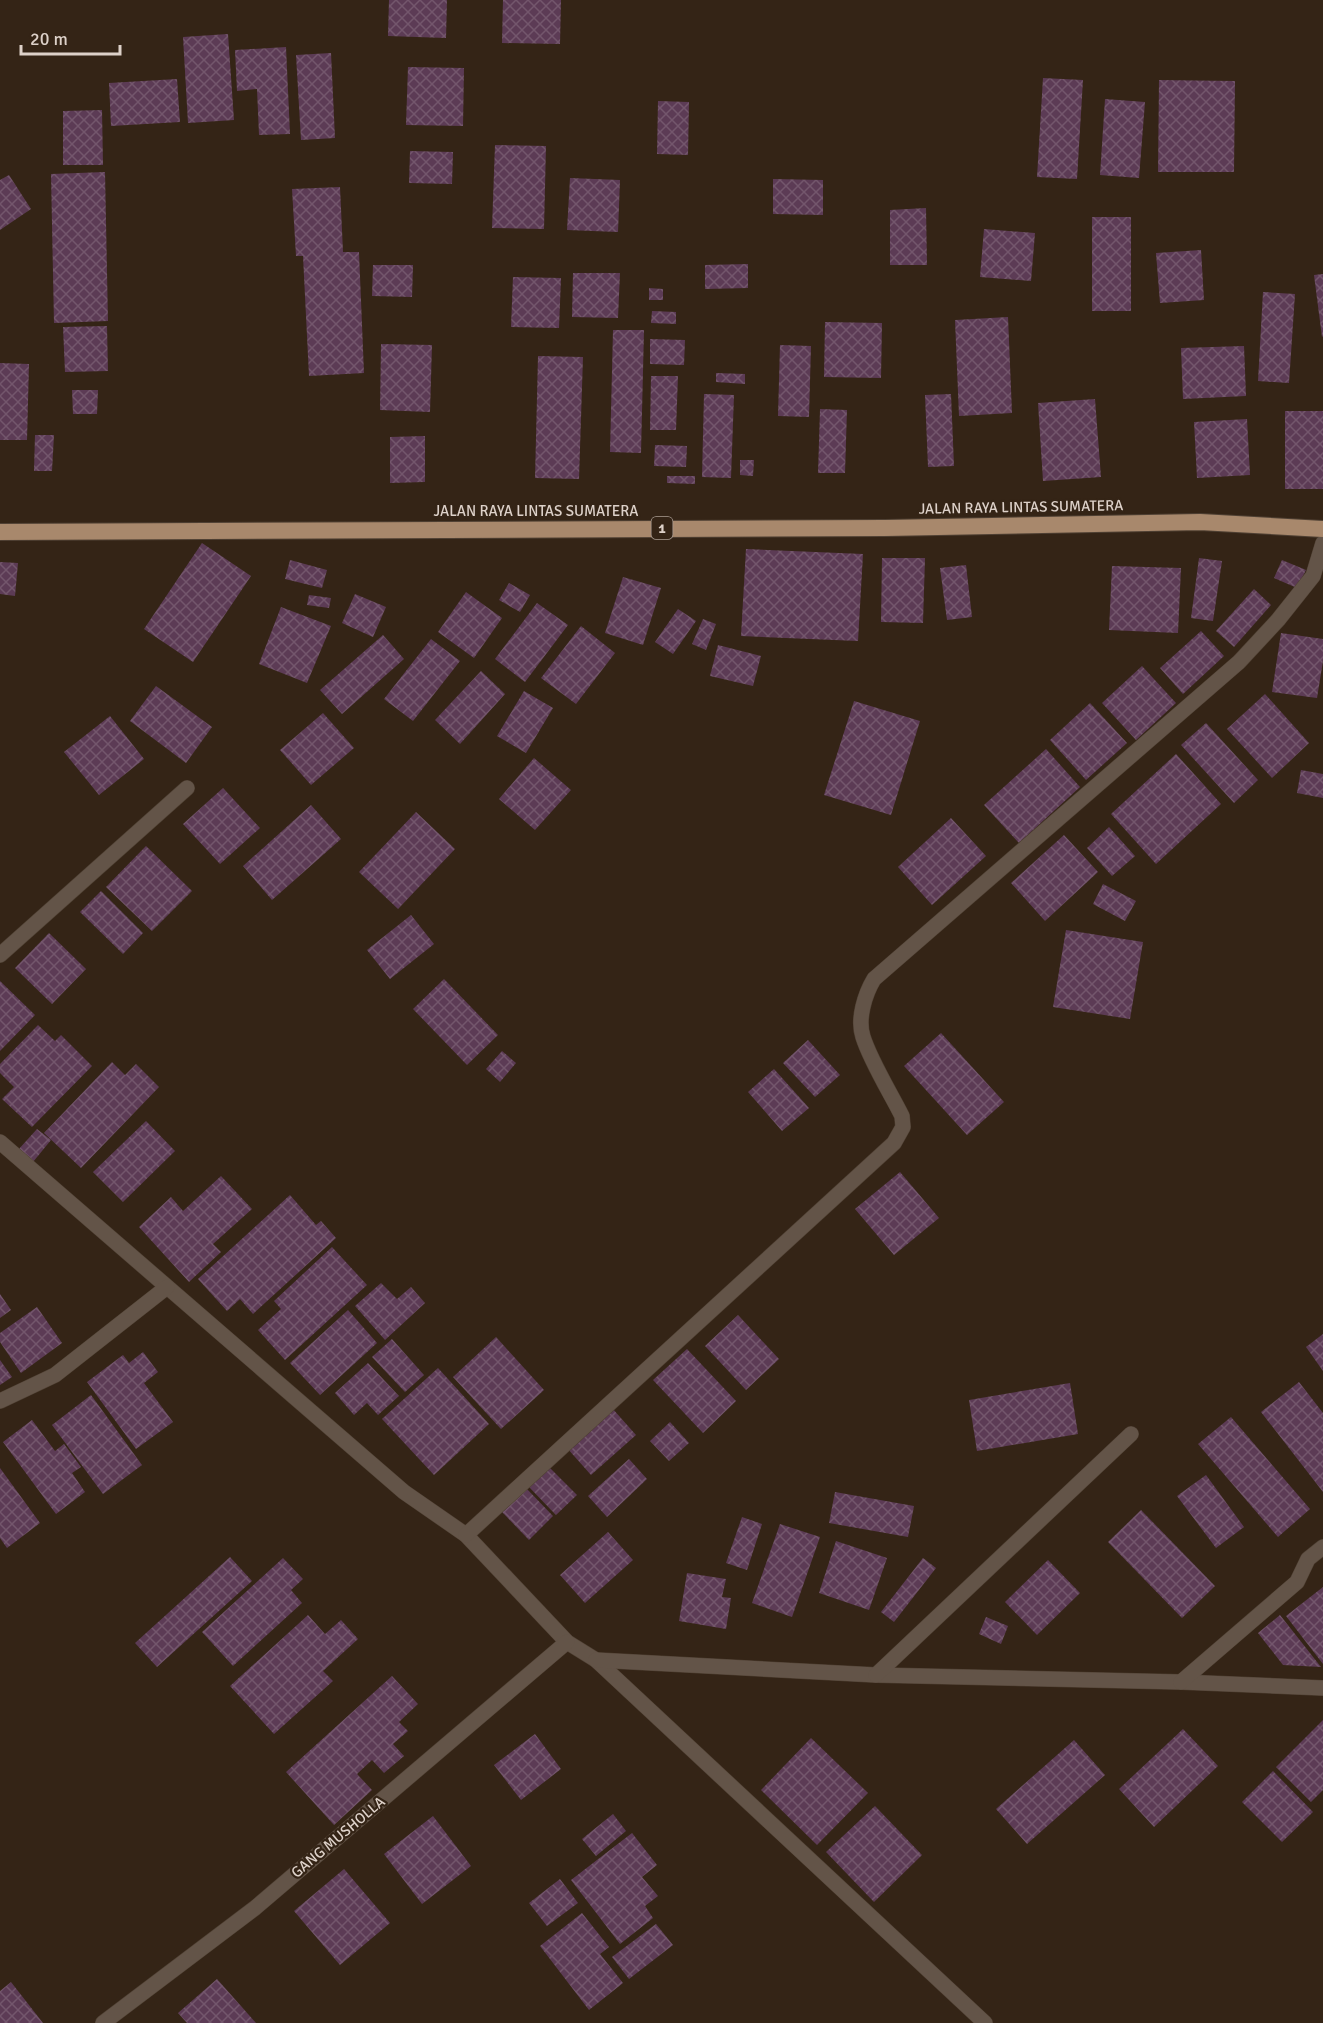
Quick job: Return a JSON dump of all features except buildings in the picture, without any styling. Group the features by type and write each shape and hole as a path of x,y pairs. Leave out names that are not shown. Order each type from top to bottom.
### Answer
{"highway":[{"name":"JALAN RAYA LINTAS SUMATERA","path":"0,532 885,528 1200,522 1323,529"}],"street":[{"path":"466,1535 894,1143 903,1127 902,1116 862,1035 863,1005 867,990 874,979 1239,662 1278,620 1313,576 1323,543"},
{"path":"0,955 187,788"},
{"path":"0,1142 404,1492 466,1535 567,1642 596,1660 985,2023"},
{"path":"0,1401 55,1375 167,1287"},
{"path":"876,1675 1131,1434"},
{"path":"1181,1682 1297,1582 1308,1559 1323,1547"},
{"name":"GANG MUSHOLLA","path":"103,2023 255,1908 567,1642"},
{"path":"596,1660 876,1675 1181,1682 1323,1688"}]}
